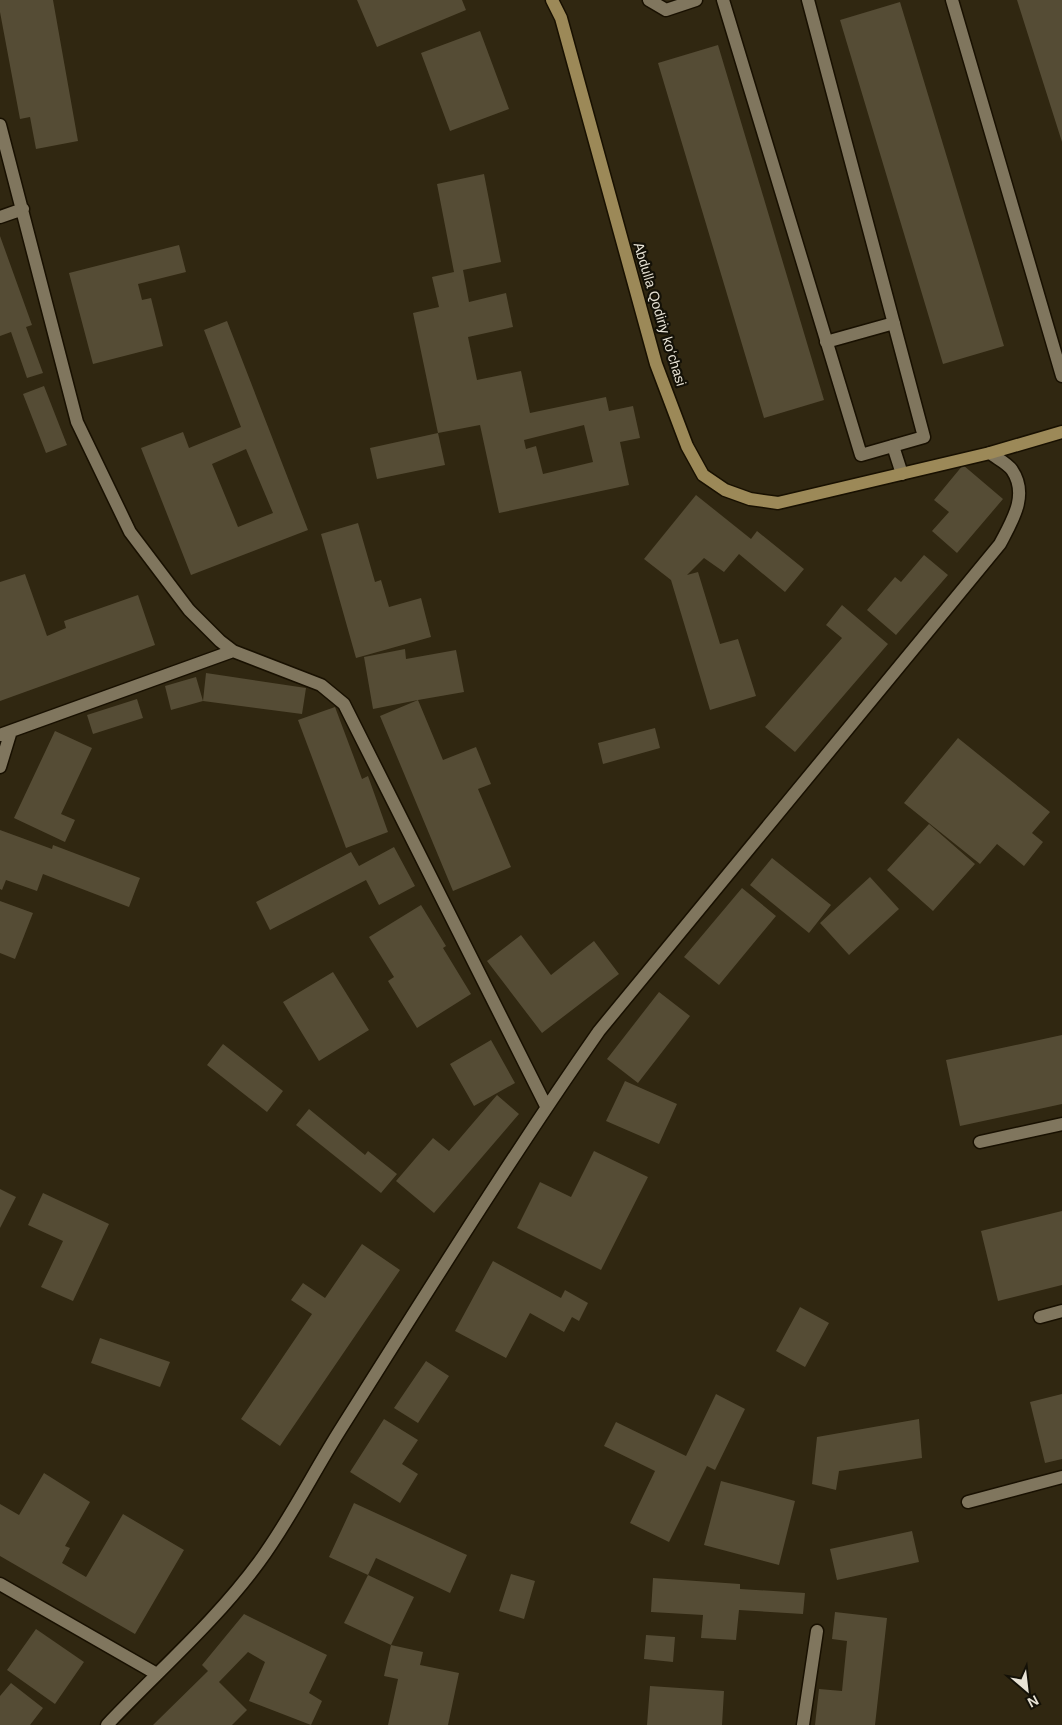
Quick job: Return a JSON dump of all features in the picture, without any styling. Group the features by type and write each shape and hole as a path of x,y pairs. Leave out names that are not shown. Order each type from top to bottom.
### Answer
{"street":[{"name":"Abdulla Qodiriy koʻchasi","path":"552,0 561,18 656,364 687,446 703,475 724,490 750,500 778,503 990,453 1062,432"},
{"path":"649,0 666,10 696,0"},
{"path":"723,0 860,455 924,437 808,0"},
{"path":"952,0 1062,376"},
{"path":"0,125 77,422 130,532 189,610 233,651 321,685 344,704 546,1106"},
{"path":"0,217 23,208"},
{"path":"826,342 894,323"},
{"path":"893,446 902,474"},
{"path":"107,1725 155,1673 208,1623 259,1561 340,1429 546,1106 599,1031 1000,544 1020,503 1018,487 1012,470 990,453"},
{"path":"0,767 6,733 233,651"},
{"path":"980,1142 1062,1124"},
{"path":"1040,1317 1062,1311"},
{"path":"968,1502 1062,1477"},
{"path":"0,1584 155,1673"},
{"path":"803,1725 817,1631"}],"building":[{"path":"0,0 53,0 78,141 36,149 30,117 20,119 0,12"},
{"path":"357,0 462,0 466,10 377,47"},
{"path":"1017,0 1062,0 1062,142"},
{"path":"900,2 1004,346 943,364 840,20"},
{"path":"480,31 509,109 450,131 421,53"},
{"path":"718,45 824,400 764,418 658,63"},
{"path":"484,174 501,262 463,270 469,302 506,293 513,327 468,337 477,380 521,371 530,413 606,397 609,411 633,406 640,438 620,442 629,485 499,513 480,425 438,433 413,313 439,307 432,277 454,272 437,184","holes":["584,425 593,462 543,474 536,446 526,449 524,440"]},
{"path":"0,236 32,325 26,327 43,373 27,378 11,332 0,336"},
{"path":"179,245 186,272 138,284 142,300 151,298 163,346 93,364 69,273"},
{"path":"227,321 308,530 191,575 141,448 183,432 189,448 241,427 204,330","holes":["246,449 273,513 238,527 212,464"]},
{"path":"44,386 67,445 46,453 23,394"},
{"path":"438,433 445,465 377,479 370,448"},
{"path":"963,465 1003,499 957,553 932,531 949,512 934,500"},
{"path":"696,495 751,539 757,531 804,569 785,592 739,554 724,572 704,558 687,575 698,572 720,644 738,639 756,696 710,710 671,580 644,559"},
{"path":"358,523 375,582 381,580 389,607 421,598 431,637 356,658 321,534"},
{"path":"924,555 948,575 896,635 867,610 895,577 901,582"},
{"path":"25,574 47,636 66,628 64,621 138,595 155,645 0,701 0,582"},
{"path":"842,605 888,644 795,752 765,727 842,638 826,625"},
{"path":"405,649 406,659 456,650 464,692 373,709 364,657"},
{"path":"206,673 306,688 302,714 203,701"},
{"path":"196,677 203,701 171,710 165,686"},
{"path":"137,699 143,718 93,734 87,715"},
{"path":"418,700 443,760 476,747 491,784 478,789 511,867 453,891 380,716"},
{"path":"335,707 362,779 368,776 388,832 346,848 298,720"},
{"path":"655,728 660,748 603,764 598,743"},
{"path":"55,731 92,748 61,814 75,820 65,842 14,818"},
{"path":"958,738 1050,812 1032,833 1043,842 1024,866 997,844 980,864 904,803"},
{"path":"929,824 975,864 933,911 887,870"},
{"path":"0,830 52,849 53,845 140,878 129,907 43,874 37,891 6,880 2,890 0,889"},
{"path":"394,847 415,886 379,905 366,880 270,930 256,902 351,852 359,866"},
{"path":"772,858 831,905 809,933 750,885"},
{"path":"870,877 899,909 849,955 820,923"},
{"path":"742,888 776,916 719,985 684,957"},
{"path":"0,901 33,913 15,959 0,953"},
{"path":"421,905 446,946 443,948 471,994 417,1028 388,981 394,977 369,937"},
{"path":"521,935 551,975 594,941 619,974 542,1033 487,961"},
{"path":"333,972 369,1030 319,1061 283,1002"},
{"path":"659,992 690,1016 638,1083 607,1059"},
{"path":"1062,1035 1062,1104 960,1126 946,1060"},
{"path":"491,1040 515,1083 474,1106 450,1064"},
{"path":"223,1044 283,1091 267,1112 207,1065"},
{"path":"625,1081 677,1104 659,1144 606,1121"},
{"path":"497,1095 519,1114 434,1213 396,1181 433,1138 449,1151"},
{"path":"309,1109 365,1155 368,1151 397,1174 381,1193 296,1125"},
{"path":"594,1151 648,1177 601,1270 517,1228 540,1182 571,1197"},
{"path":"0,1189 16,1197 0,1228"},
{"path":"43,1193 109,1224 73,1301 41,1287 63,1241 28,1225"},
{"path":"1062,1211 1062,1285 998,1301 981,1231"},
{"path":"362,1244 400,1270 280,1446 241,1419 312,1314 291,1300 303,1283 325,1298"},
{"path":"493,1261 561,1298 565,1290 588,1303 579,1321 572,1317 564,1332 530,1313 506,1358 455,1331"},
{"path":"800,1307 829,1323 805,1367 776,1351"},
{"path":"100,1338 170,1362 160,1387 91,1363"},
{"path":"426,1361 449,1376 418,1423 394,1408"},
{"path":"716,1394 745,1409 715,1470 707,1466 669,1542 630,1523 655,1471 604,1446 616,1422 686,1456"},
{"path":"1062,1394 1062,1459 1045,1463 1030,1402"},
{"path":"384,1419 418,1440 402,1464 418,1474 400,1503 350,1472"},
{"path":"919,1419 922,1458 839,1471 836,1490 812,1484 817,1437"},
{"path":"44,1473 90,1502 65,1546 70,1548 62,1563 86,1577 123,1514 184,1550 135,1634 0,1556 0,1504 19,1515"},
{"path":"721,1481 795,1501 779,1565 704,1545"},
{"path":"354,1503 467,1555 450,1593 376,1558 368,1575 329,1557"},
{"path":"912,1531 919,1562 837,1580 830,1549"},
{"path":"511,1574 535,1581 524,1619 499,1611"},
{"path":"368,1575 414,1597 391,1645 344,1623"},
{"path":"653,1578 740,1584 740,1589 805,1593 803,1614 739,1610 736,1640 701,1638 703,1615 651,1612"},
{"path":"835,1612 887,1618 875,1725 815,1725 819,1689 842,1691 847,1641 832,1639"},
{"path":"244,1614 327,1655 309,1693 322,1701 311,1725 249,1701 265,1662 248,1652 219,1682 247,1710 232,1725 153,1725 208,1671 202,1665"},
{"path":"36,1629 84,1662 55,1704 7,1670"},
{"path":"646,1635 675,1637 673,1662 644,1659"},
{"path":"391,1645 423,1652 420,1665 459,1673 448,1725 388,1725 398,1679 384,1676"},
{"path":"11,1683 43,1708 30,1725 0,1725 0,1696"},
{"path":"650,1686 724,1691 722,1725 647,1725"}]}
